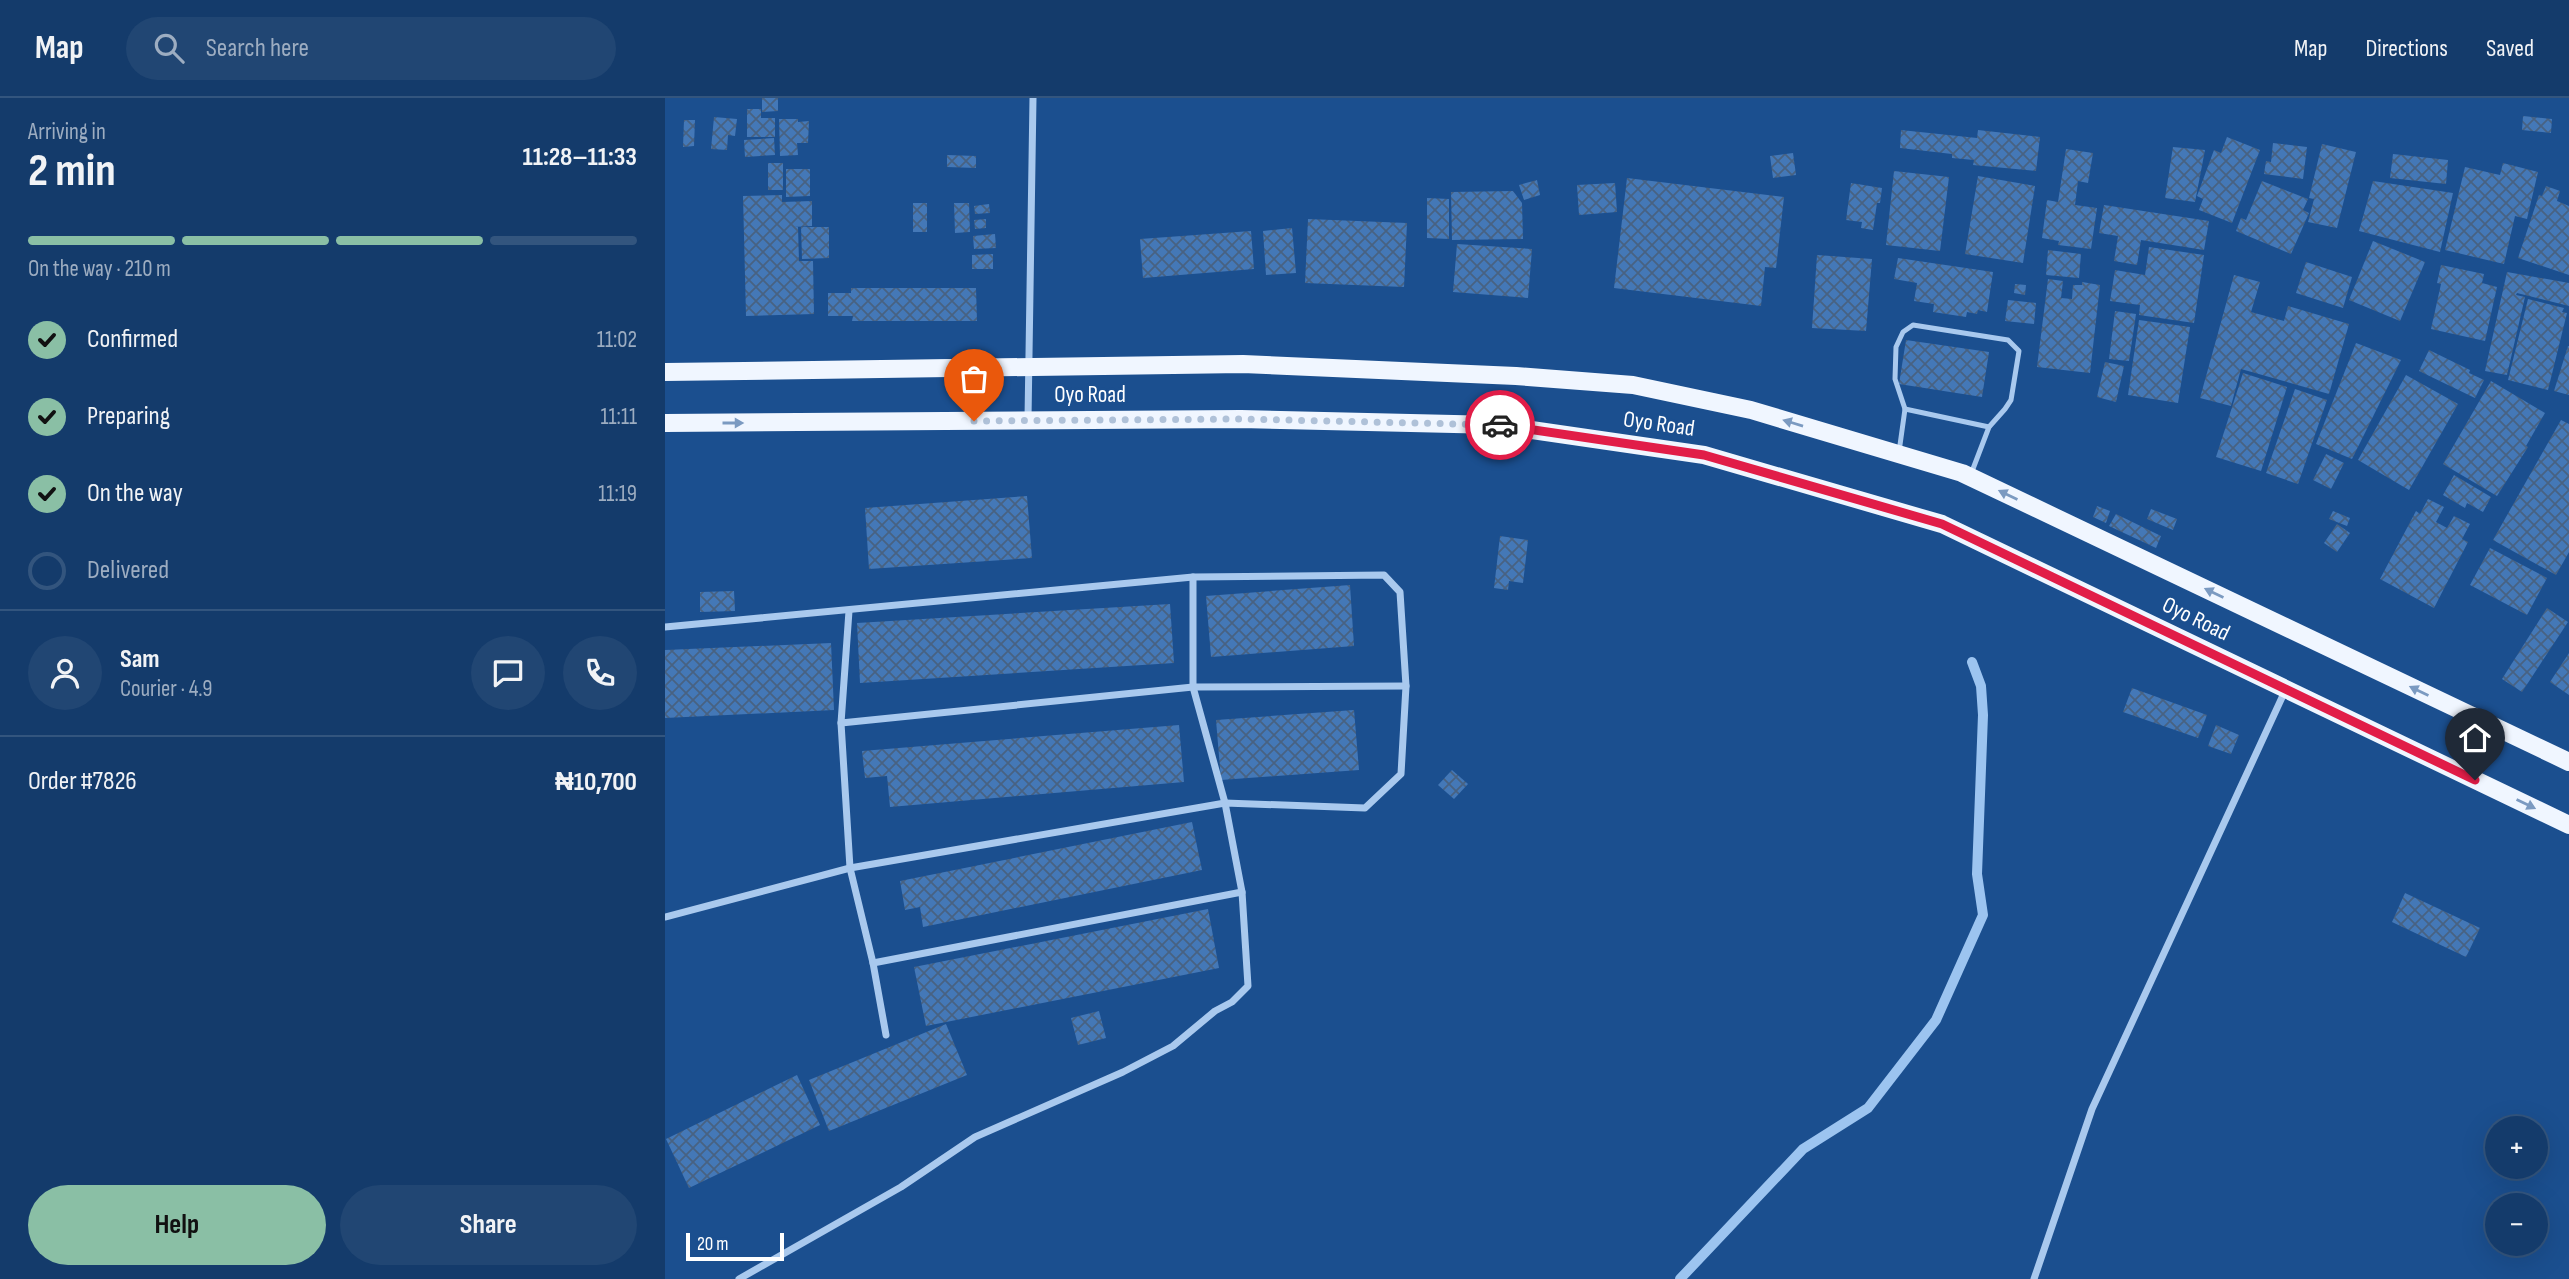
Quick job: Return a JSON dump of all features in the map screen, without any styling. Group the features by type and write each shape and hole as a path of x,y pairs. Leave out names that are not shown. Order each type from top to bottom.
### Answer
{"main road":[{"name":"Oyo Road","path":"665,372 1243,364 1516,376 1633,385 1751,410 1970,477 2569,762"},
{"name":"Oyo Road","path":"665,424 1241,419 1497,425 1704,455 1942,524 2569,825"}],"street":[{"path":"1028,419 1033,98"},
{"path":"665,627 1193,577 1384,575 1400,592 1406,686 1401,774 1365,808 1225,803 850,868 665,916"},
{"path":"739,1279 901,1187 975,1137 1123,1073 1173,1046 1215,1011 1232,1002 1248,986 1242,892 1225,803 1193,687 1193,577"},
{"path":"849,611 841,723 850,868 873,962 886,1035"},
{"path":"841,723 1193,687 1406,686"},
{"path":"2034,1279 2092,1109 2286,689"},
{"path":"873,962 1242,892"}],"lane":[{"path":"1899,454 1905,409 1895,379 1896,347 1903,332 1913,325 2008,340 2018,351 2011,400 1989,427 1970,477"},
{"path":"1905,409 1989,427"}],"building":[{"path":"762,98 778,98 778,111 762,112"},
{"path":"747,109 761,109 761,118 775,118 775,137 747,137"},
{"path":"2523,116 2552,119 2551,133 2522,130"},
{"path":"714,117 737,119 735,136 728,135 727,150 711,149"},
{"path":"779,119 809,121 808,143 797,143 798,155 780,156"},
{"path":"684,120 695,120 694,146 683,147"},
{"path":"1901,130 1977,138 1978,130 2040,137 2036,171 1973,165 1974,160 1952,158 1952,154 1900,148"},
{"path":"2227,137 2260,150 2232,223 2199,210 2203,199 2197,196 2214,150 2221,153"},
{"path":"774,138 775,155 745,157 744,140"},
{"path":"2273,143 2307,147 2303,179 2264,174 2266,161 2271,162"},
{"path":"2322,144 2356,152 2337,228 2308,222 2314,199 2309,198"},
{"path":"2173,147 2205,150 2195,202 2165,198"},
{"path":"2066,149 2093,153 2088,183 2078,181 2075,205 2097,208 2091,249 2058,245 2059,241 2042,238 2047,200 2058,202"},
{"path":"1793,153 1796,175 1773,178 1770,156"},
{"path":"2393,154 2448,160 2446,184 2390,178"},
{"path":"947,155 976,156 976,168 947,167"},
{"path":"768,163 783,163 783,190 768,190"},
{"path":"2503,163 2538,172 2527,219 2515,216 2504,264 2445,250 2465,167 2500,175"},
{"path":"786,169 810,169 810,196 786,197"},
{"path":"1894,171 1949,177 1940,251 1886,245"},
{"path":"1978,176 2035,186 2023,263 1965,254"},
{"path":"1627,178 1784,197 1776,268 1765,267 1761,306 1614,288"},
{"path":"1537,180 1540,195 1524,200 1519,185"},
{"path":"2262,181 2308,199 2303,210 2309,213 2291,254 2236,231 2241,218 2246,220"},
{"path":"2373,181 2453,193 2440,252 2359,231"},
{"path":"1615,183 1617,212 1579,215 1577,185"},
{"path":"1851,183 1882,188 1873,230 1861,228 1862,222 1846,220"},
{"path":"2546,186 2560,191 2557,201 2569,206 2569,275 2518,258 2539,195 2542,196"},
{"path":"1513,191 1522,203 1523,239 1452,240 1451,192"},
{"path":"782,195 782,202 812,201 812,226 793,227 798,227 799,261 813,261 814,314 746,316 743,196"},
{"path":"1427,198 1449,199 1449,239 1427,238"},
{"path":"913,203 927,203 927,232 913,232"},
{"path":"954,203 969,203 970,232 955,233"},
{"path":"989,204 990,213 975,214 974,206"},
{"path":"2104,205 2209,221 2204,250 2141,240 2137,265 2114,261 2118,236 2099,233"},
{"path":"986,219 986,228 975,229 974,220"},
{"path":"1308,219 1407,223 1404,287 1305,283"},
{"path":"801,227 829,227 829,258 802,259"},
{"path":"1292,228 1296,273 1266,275 1263,231"},
{"path":"1251,231 1254,269 1143,278 1140,239"},
{"path":"995,234 996,248 974,249 973,236"},
{"path":"2373,241 2425,262 2400,321 2349,300"},
{"path":"1457,244 1532,249 1528,298 1453,292"},
{"path":"2149,247 2204,255 2194,323 2139,315 2140,305 2110,301 2115,270 2145,275"},
{"path":"2048,250 2081,254 2079,278 2046,275"},
{"path":"993,254 993,269 972,269 972,255"},
{"path":"1817,255 1872,259 1866,331 1812,328"},
{"path":"1898,258 1993,272 1987,312 1967,312 1966,317 1933,312 1934,304 1914,301 1917,283 1894,279"},
{"path":"2306,262 2352,277 2343,308 2296,293"},
{"path":"2441,265 2484,274 2482,283 2497,287 2485,341 2431,329 2441,284 2437,283"},
{"path":"2507,272 2569,283 2569,306 2517,293 2516,295 2525,297 2507,375 2485,371"},
{"path":"2234,275 2260,282 2251,312 2284,321 2288,306 2349,324 2329,394 2241,369 2231,406 2200,398"},
{"path":"2048,279 2063,281 2061,298 2072,299 2073,285 2082,285 2082,282 2100,285 2090,373 2037,367"},
{"path":"2015,284 2026,285 2025,295 2014,293"},
{"path":"851,288 976,288 977,321 852,321 853,316 828,316 828,293 851,293"},
{"path":"2528,299 2564,308 2562,312 2567,313 2548,390 2508,380"},
{"path":"2008,300 2036,303 2034,324 2005,321"},
{"path":"2115,311 2136,314 2129,361 2109,359"},
{"path":"2139,320 2190,327 2178,403 2128,395"},
{"path":"1906,340 1989,352 1982,397 1899,384"},
{"path":"2356,343 2401,360 2352,459 2316,444"},
{"path":"2569,346 2569,395 2554,391"},
{"path":"2429,350 2484,380 2475,398 2419,371"},
{"path":"2105,362 2124,366 2116,402 2097,397"},
{"path":"2243,373 2287,387 2261,471 2216,457"},
{"path":"2406,375 2458,404 2409,490 2358,460"},
{"path":"2491,381 2545,413 2526,446 2528,447 2497,496 2443,464"},
{"path":"2295,389 2327,400 2298,484 2266,473"},
{"path":"2561,420 2569,424 2569,552 2556,575 2493,540"},
{"path":"2326,454 2344,463 2331,489 2313,480"},
{"path":"2454,475 2491,497 2483,512 2467,503 2465,508 2443,495"},
{"path":"1027,496 1032,558 869,569 865,508"},
{"path":"2428,499 2444,507 2436,522 2447,528 2454,516 2470,524 2462,539 2468,542 2434,608 2380,579 2416,511 2420,514"},
{"path":"2097,506 2110,511 2106,523 2093,517"},
{"path":"2151,509 2177,519 2173,530 2147,519"},
{"path":"2333,511 2350,518 2347,526 2329,519"},
{"path":"2116,514 2161,536 2156,548 2109,526"},
{"path":"2337,524 2350,533 2337,552 2324,543"},
{"path":"1500,536 1528,540 1523,583 1509,581 1508,590 1494,588"},
{"path":"2490,548 2547,578 2527,615 2470,585"},
{"path":"1350,585 1354,646 1211,657 1206,596"},
{"path":"734,591 735,611 700,612 700,592"},
{"path":"1170,604 1174,663 860,683 857,623"},
{"path":"2547,608 2568,622 2522,692 2502,679"},
{"path":"831,643 834,710 665,718 665,650"},
{"path":"2569,653 2569,695 2550,682"},
{"path":"2132,688 2207,715 2198,738 2123,712"},
{"path":"1354,710 1359,770 1221,780 1216,720"},
{"path":"1179,725 1184,782 890,807 887,776 865,778 862,751"},
{"path":"2216,725 2239,735 2231,754 2208,746"},
{"path":"1452,770 1468,784 1454,799 1438,785"},
{"path":"1192,822 1202,870 923,927 920,907 905,910 900,881"},
{"path":"2405,893 2480,928 2466,957 2392,922"},
{"path":"1208,909 1219,968 926,1026 914,967"},
{"path":"1099,1011 1106,1038 1078,1045 1071,1018"},
{"path":"946,1024 967,1075 829,1131 809,1080"},
{"path":"797,1075 820,1125 689,1188 666,1139"}],"waterway":[{"path":"1680,1279 1803,1149 1868,1108 1936,1020 1983,915 1977,874 1983,715 1981,686 1972,662"}],"way so far":[{"path":"974,421 1241,419 1500,425"}],"route":[{"path":"1500,425 1704,455 1942,524 2475,780"}]}
